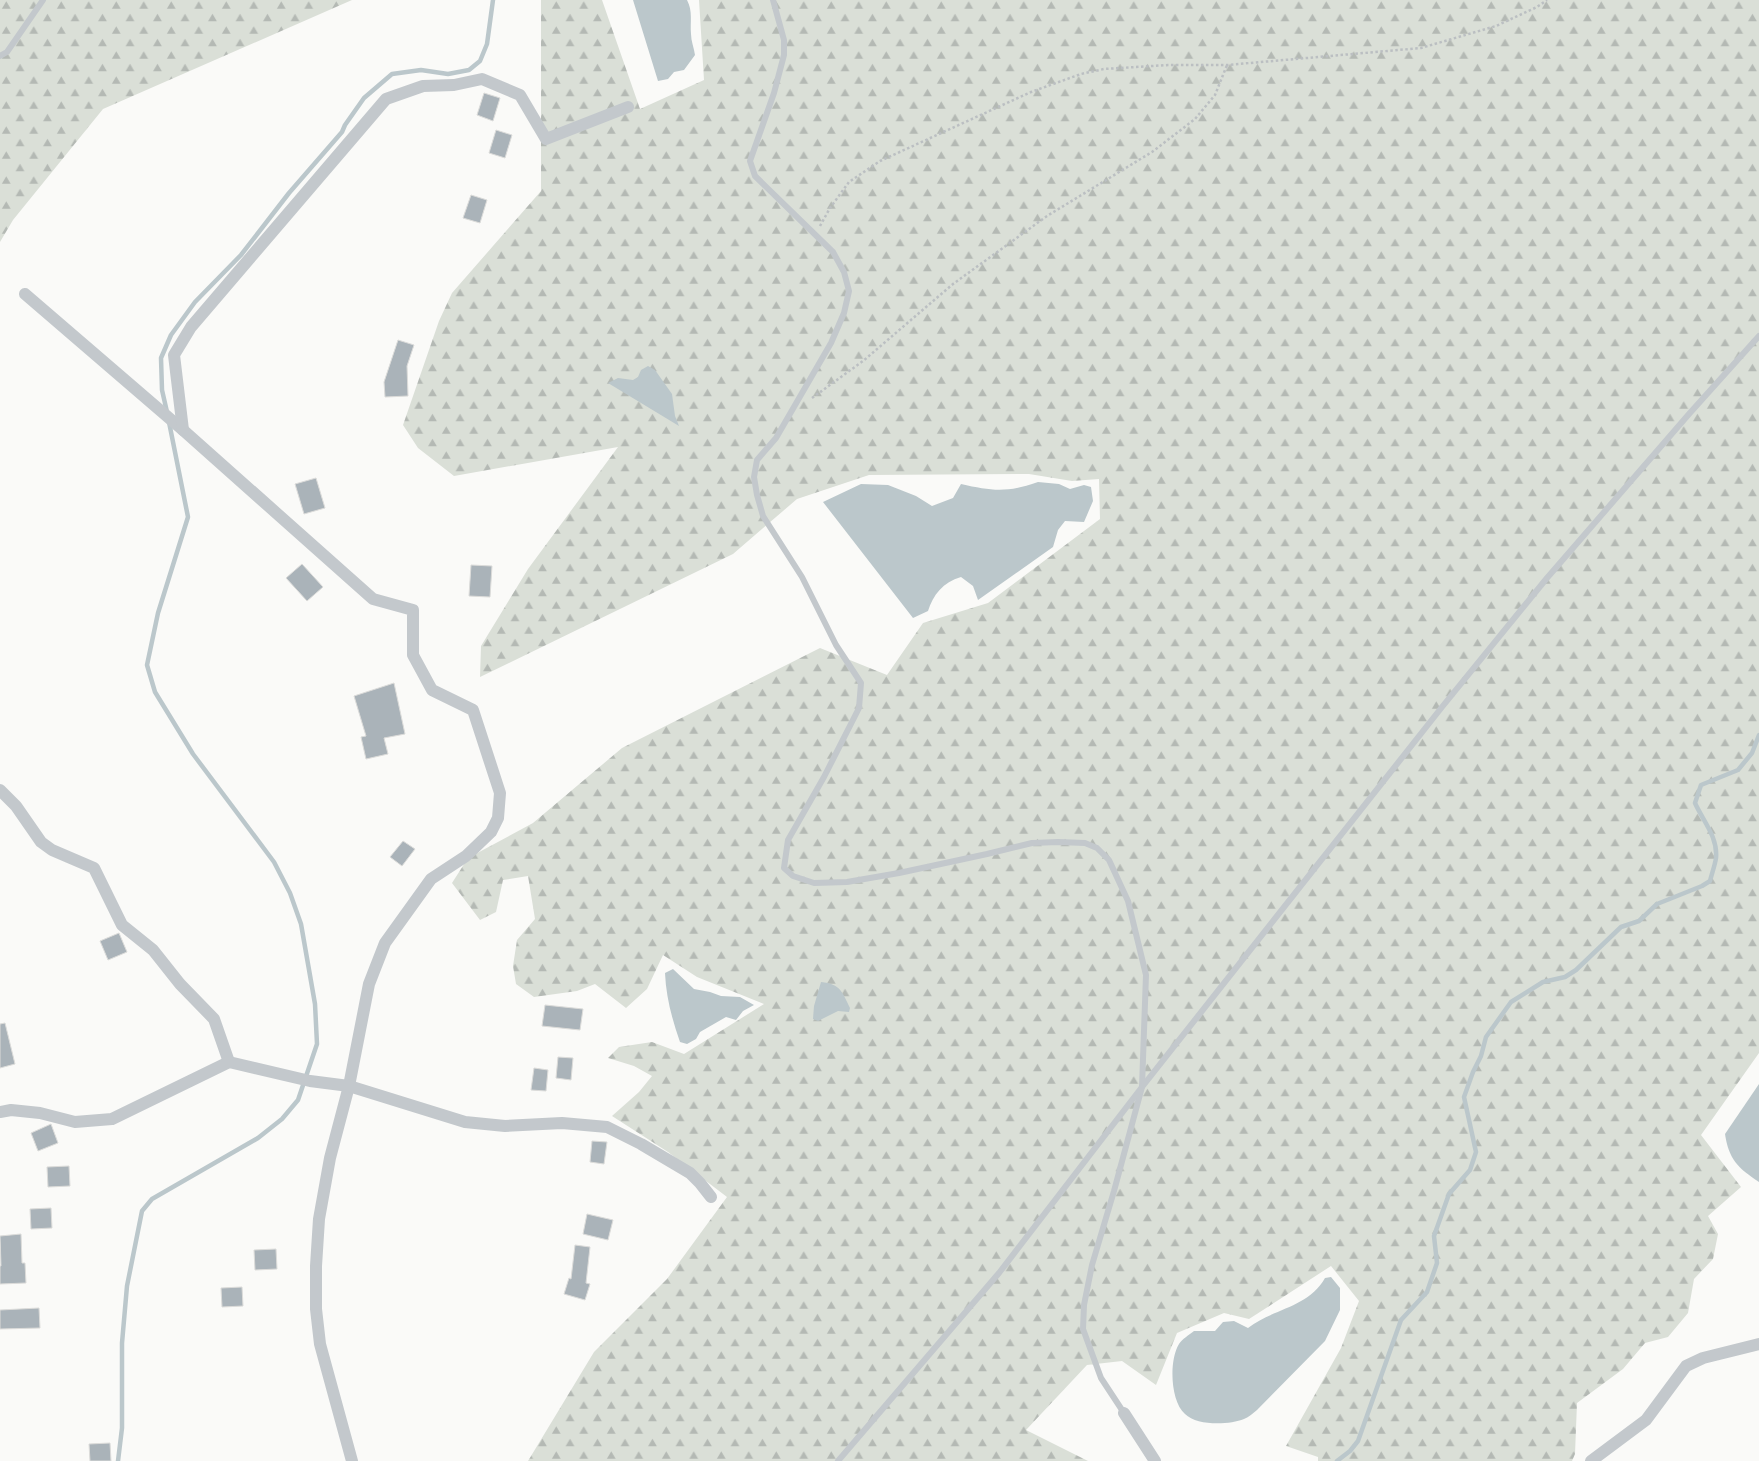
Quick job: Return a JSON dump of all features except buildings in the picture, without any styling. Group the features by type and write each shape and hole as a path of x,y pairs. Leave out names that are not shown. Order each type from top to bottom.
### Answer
{"street":[{"path":"183,430 174,355 191,327 386,99 423,86 454,85 482,79 520,95 546,139 628,107"},
{"path":"26,294 373,598 413,610 413,656 432,690 473,710 500,793 498,818 491,832 466,856 432,879 385,943 369,984 349,1086 330,1158 319,1219 316,1309 320,1344 352,1461"},
{"path":"0,790 16,806 41,842 52,850 94,868 122,925 153,950 180,984 214,1019 229,1062"},
{"path":"0,1112 11,1110 40,1112 75,1122 112,1119 229,1062 310,1081 349,1086 465,1122 505,1126 562,1123 607,1127 641,1144 690,1173 711,1197"},
{"path":"1591,1461 1646,1420 1686,1366 1703,1358 1759,1344"},
{"path":"1124,1413 1155,1461"}],"lane":[{"path":"0,56 7,52 43,0"},
{"path":"773,0 784,40 784,55 774,93 750,161 755,176 833,252 844,272 848,291 844,313 831,343 776,438 757,460 754,477 763,516 802,577 836,645 861,683 859,708 824,777 788,840 784,868 793,876 814,883 847,882 919,869 1032,843 1085,843 1097,848 1109,860 1128,901 1146,975 1142,1087 1092,1265 1084,1305 1083,1329 1101,1378 1124,1413"},
{"path":"838,1461 999,1273 1142,1087 1424,730 1541,586 1759,336"}],"path":[{"path":"816,236 830,208 849,182 872,166 1031,92 1081,74 1104,69 1168,65 1227,65 1421,48 1496,26 1537,7 1547,0"},
{"path":"810,400 863,361 953,284 1047,216 1152,152 1195,119 1215,95 1227,65"}],"green space":[{"path":"0,0 352,0 103,109 13,220 0,242"},
{"path":"541,0 602,0 640,109 704,80 699,0 1759,0 1759,1053 1701,1135 1741,1187 1708,1216 1718,1234 1713,1259 1694,1279 1688,1313 1668,1337 1645,1343 1623,1369 1577,1403 1575,1454 1572,1461 1318,1461 1318,1457 1286,1446 1341,1348 1359,1301 1331,1266 1249,1319 1224,1313 1177,1333 1156,1385 1122,1361 1087,1365 1026,1430 1088,1461 528,1461 594,1352 667,1279 727,1197 668,1152 612,1116 639,1092 652,1076 634,1066 608,1058 619,1047 652,1042 684,1054 764,1004 697,977 663,955 647,989 626,1008 595,984 577,991 534,997 516,984 513,966 517,940 535,919 528,876 503,880 496,912 480,920 452,883 468,858 533,823 622,748 820,648 887,675 923,623 988,603 1100,519 1099,479 1072,481 1029,474 869,475 797,499 733,554 480,677 481,646 528,569 618,447 454,476 418,448 403,425 439,321 452,293 541,191"}],"shaded area":[{"path":"633,0 687,0 691,12 691,37 695,55 684,70 674,72 668,79 658,81"},
{"path":"648,366 655,370 672,394 675,416 679,426 608,383 618,378 633,380 638,377 641,370"},
{"path":"1038,482 1059,484 1070,489 1084,485 1091,487 1093,501 1084,522 1065,521 1058,530 1053,547 978,600 973,586 961,577 949,582 940,590 928,611 913,618 823,502 861,484 888,485 916,496 932,506 953,498 961,484 1000,490 1027,486"},
{"path":"673,969 694,989 721,996 740,997 754,1005 743,1011 736,1020 726,1017 700,1032 696,1039 687,1044 680,1042 670,1008 665,973"},
{"path":"821,982 833,985 840,990 850,1008 849,1012 838,1011 818,1021 813,1019 814,1006"},
{"path":"1759,1084 1759,1182 1740,1168 1732,1157 1725,1134"},
{"path":"1331,1277 1340,1288 1340,1310 1325,1341 1257,1410 1244,1419 1222,1423 1197,1421 1185,1414 1176,1400 1173,1380 1176,1351 1182,1340 1194,1331 1215,1331 1223,1322 1234,1321 1248,1328 1258,1321 1300,1302 1318,1288 1325,1278"}],"waterway":[{"path":"167,412 162,390 161,358 171,335 195,302 241,255 289,193 342,132 364,98 392,74 421,70 448,74 469,70 480,61 487,44 493,0"},
{"path":"118,1461 122,1428 122,1343 127,1286 142,1211 152,1199 258,1138 282,1119 298,1100 317,1044 315,1004 301,924 290,893 274,862 193,754 155,692 147,665 158,613 188,517 169,422"},
{"path":"1337,1461 1350,1451 1358,1441 1401,1320 1427,1292 1437,1263 1434,1236 1449,1194 1470,1170 1476,1152 1464,1097 1481,1056 1486,1037 1511,1002 1543,982 1565,977 1576,970 1621,927 1639,921 1657,904 1710,881 1716,861 1716,850 1709,829 1695,803 1701,785 1738,770 1752,753 1759,735"}]}
